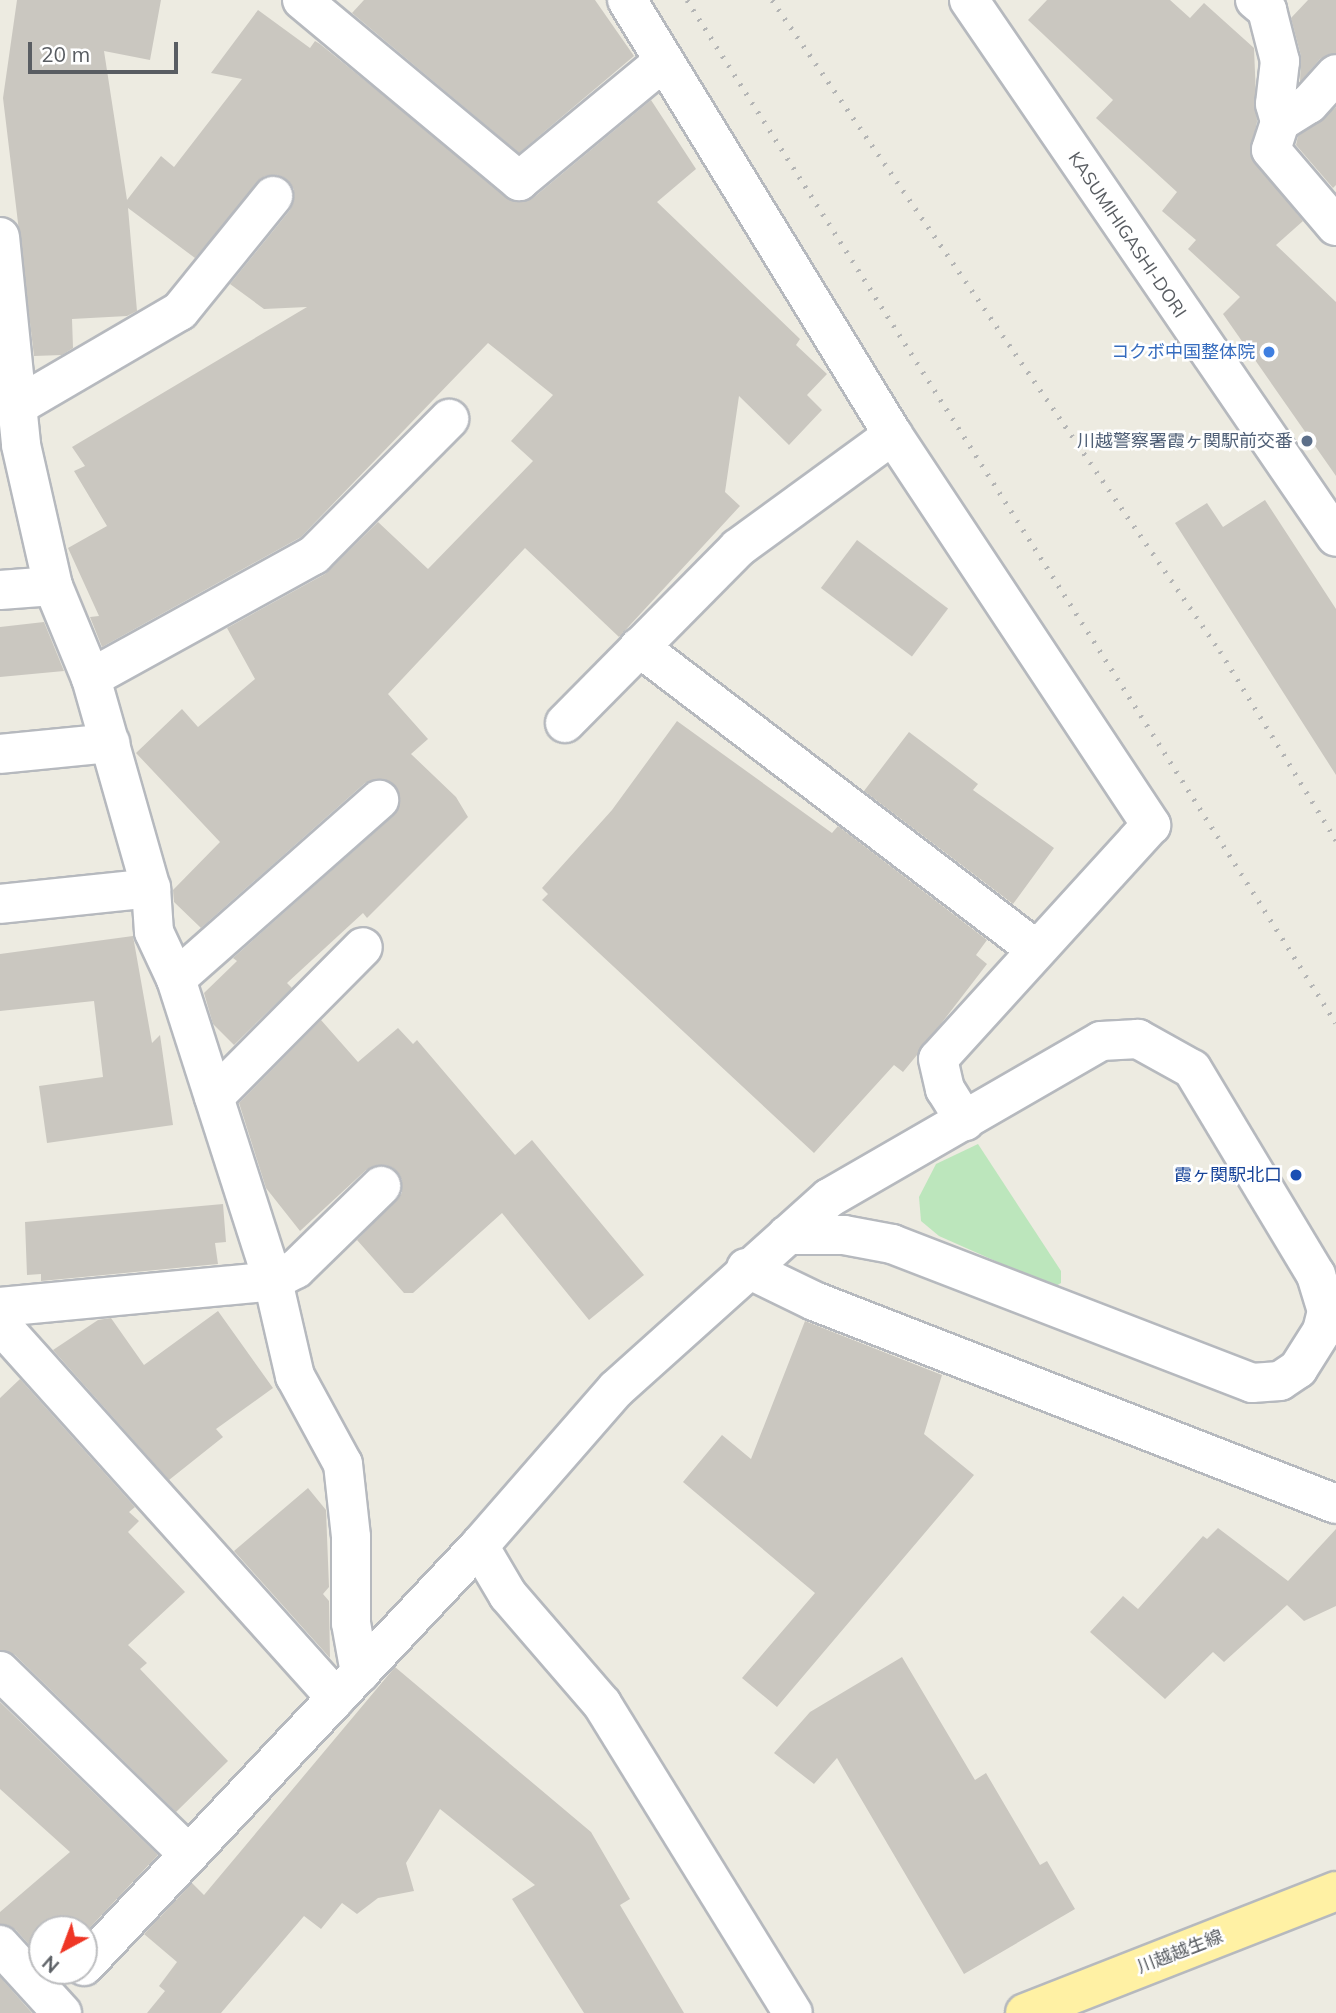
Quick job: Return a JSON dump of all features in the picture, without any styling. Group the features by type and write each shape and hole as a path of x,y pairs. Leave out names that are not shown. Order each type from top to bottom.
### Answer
{"main road":[{"name":"川越越生線","path":"1025,2013 1333,1897"}],"street":[{"path":"302,0 519,181 664,61"},
{"path":"627,0 893,435 1151,825 1035,949 939,1059 945,1089 965,1121"},
{"name":"KASUMIHIGASHI-DORI","path":"969,0 1336,537"},
{"path":"1266,3 1279,61 1275,104 1280,122 1271,150 1336,226"},
{"path":"1280,122 1309,104 1336,74"},
{"path":"19,405 180,311 273,196"},
{"path":"0,237 21,445 53,586 91,678 152,888 154,932 176,979 273,1281 295,1376 343,1464 351,1537 348,1685"},
{"path":"91,678 314,555 449,418"},
{"path":"565,723 738,548 893,435"},
{"path":"0,590 53,586"},
{"path":"639,647 1035,949"},
{"path":"0,754 110,743"},
{"path":"176,979 379,800"},
{"path":"0,904 152,888"},
{"path":"214,1097 363,947"},
{"path":"98,1951 480,1546 616,1389 746,1268 788,1236 829,1198 1101,1041 1138,1039 1192,1069 1316,1275 1327,1311 1322,1331 1298,1369 1280,1381 1228,1378 892,1244 844,1235 788,1236"},
{"path":"0,1307 273,1281 296,1269 382,1186"},
{"path":"746,1268 814,1301 1336,1504"},
{"path":"0,1324 348,1685"},
{"path":"480,1546 509,1595 602,1704 793,2013"},
{"path":"0,1671 188,1854"},
{"path":"0,1945 51,2010 69,1985"}],"green space":[{"path":"978,1144 1061,1271 1061,1283 1054,1287 939,1236 921,1221 919,1197 936,1164"}],"building":[{"path":"17,0 161,0 150,60 104,51 127,200 161,156 174,167 242,79 211,73 258,10 310,48 315,41 320,44 515,202 533,198 651,100 696,169 657,202 800,339 796,345 827,374 807,395 822,410 789,445 739,396 725,492 740,506 619,637 525,548 388,694 428,739 411,754 456,797 468,817 367,918 363,913 287,983 292,988 234,1045 213,1024 204,993 237,961 233,958 393,816 400,795 385,779 365,783 201,928 174,902 173,890 220,842 136,753 182,709 198,727 255,679 227,628 325,574 378,522 428,569 533,461 511,441 553,395 488,343 301,537 102,647 90,617 99,616 68,548 107,526 74,471 85,466 72,447 307,307 264,309 230,284 290,210 294,189 277,175 265,176 195,258 128,208 137,311 127,316 72,319 73,348 62,355 34,356 3,98"},
{"path":"364,0 595,0 634,56 519,153 352,13"},
{"path":"1047,0 1170,0 1190,18 1204,3 1254,48 1257,122 1250,155 1303,221 1276,245 1336,302 1336,476 1223,314 1240,297 1188,249 1196,240 1162,211 1177,192 1096,118 1113,100 1028,20"},
{"path":"1308,0 1336,0 1336,53 1320,59 1300,82 1301,56 1291,18"},
{"path":"1336,107 1336,185 1333,188 1296,145 1298,136"},
{"path":"1265,500 1336,609 1336,775 1175,523 1207,503 1223,527"},
{"path":"857,540 948,609 912,657 821,588"},
{"path":"44,622 64,671 0,677 0,627"},
{"path":"677,721 832,833 838,826 987,940 976,955 987,964 917,1055 903,1072 894,1065 814,1153 542,900 548,894 542,888 612,810"},
{"path":"909,732 978,784 973,790 1054,848 1013,904 864,791"},
{"path":"133,936 152,1043 160,1035 173,1125 47,1143 39,1086 103,1077 94,1001 0,1011 0,954"},
{"path":"321,1020 358,1062 398,1028 413,1044 417,1040 515,1155 532,1140 644,1275 589,1320 502,1213 413,1293 404,1293 357,1240 402,1193 402,1180 386,1165 366,1170 300,1231 266,1188 239,1103"},
{"path":"223,1204 226,1242 215,1243 218,1264 41,1281 41,1274 27,1275 25,1222"},
{"path":"218,1311 273,1388 216,1429 223,1437 169,1480 53,1350 98,1320 111,1318 144,1365"},
{"path":"805,1321 942,1375 924,1434 974,1475 777,1707 742,1678 815,1593 683,1482 722,1435 751,1459"},
{"path":"20,1379 135,1507 129,1512 139,1521 128,1532 185,1592 128,1645 147,1663 140,1669 228,1761 176,1812 15,1655 0,1650 0,1398"},
{"path":"308,1488 326,1510 329,1587 323,1594 329,1601 330,1658 234,1551"},
{"path":"1218,1528 1288,1581 1336,1529 1336,1606 1304,1621 1287,1605 1224,1662 1213,1652 1165,1699 1090,1632 1123,1596 1138,1609 1203,1536 1207,1539"},
{"path":"902,1657 975,1780 986,1773 1040,1865 1047,1861 1075,1909 964,1974 837,1758 814,1784 774,1753 810,1712"},
{"path":"395,1667 591,1832 630,1899 620,1905 684,2013 584,2013 512,1899 535,1885 440,1809 406,1863 414,1891 378,1898 357,1914 342,1903 321,1929 304,1916 221,2013 147,2013 165,1991 159,1986 177,1962 144,1934 192,1883 204,1895"},
{"path":"0,1702 158,1855 98,1919 98,1915 28,1915 28,1943 16,1930 0,1924 0,1912 70,1852 0,1789"},
{"path":"0,1977 32,2013 0,2013"}],"railway":[{"path":"687,0 1336,1023"},
{"path":"772,0 1220,651 1336,840"}],"place":[{"name":"コクボ中国整体院","path":"1269,352"},
{"name":"川越警察署霞ヶ関駅前交番","path":"1307,441"},
{"name":"霞ヶ関駅北口","path":"1296,1175"}]}
